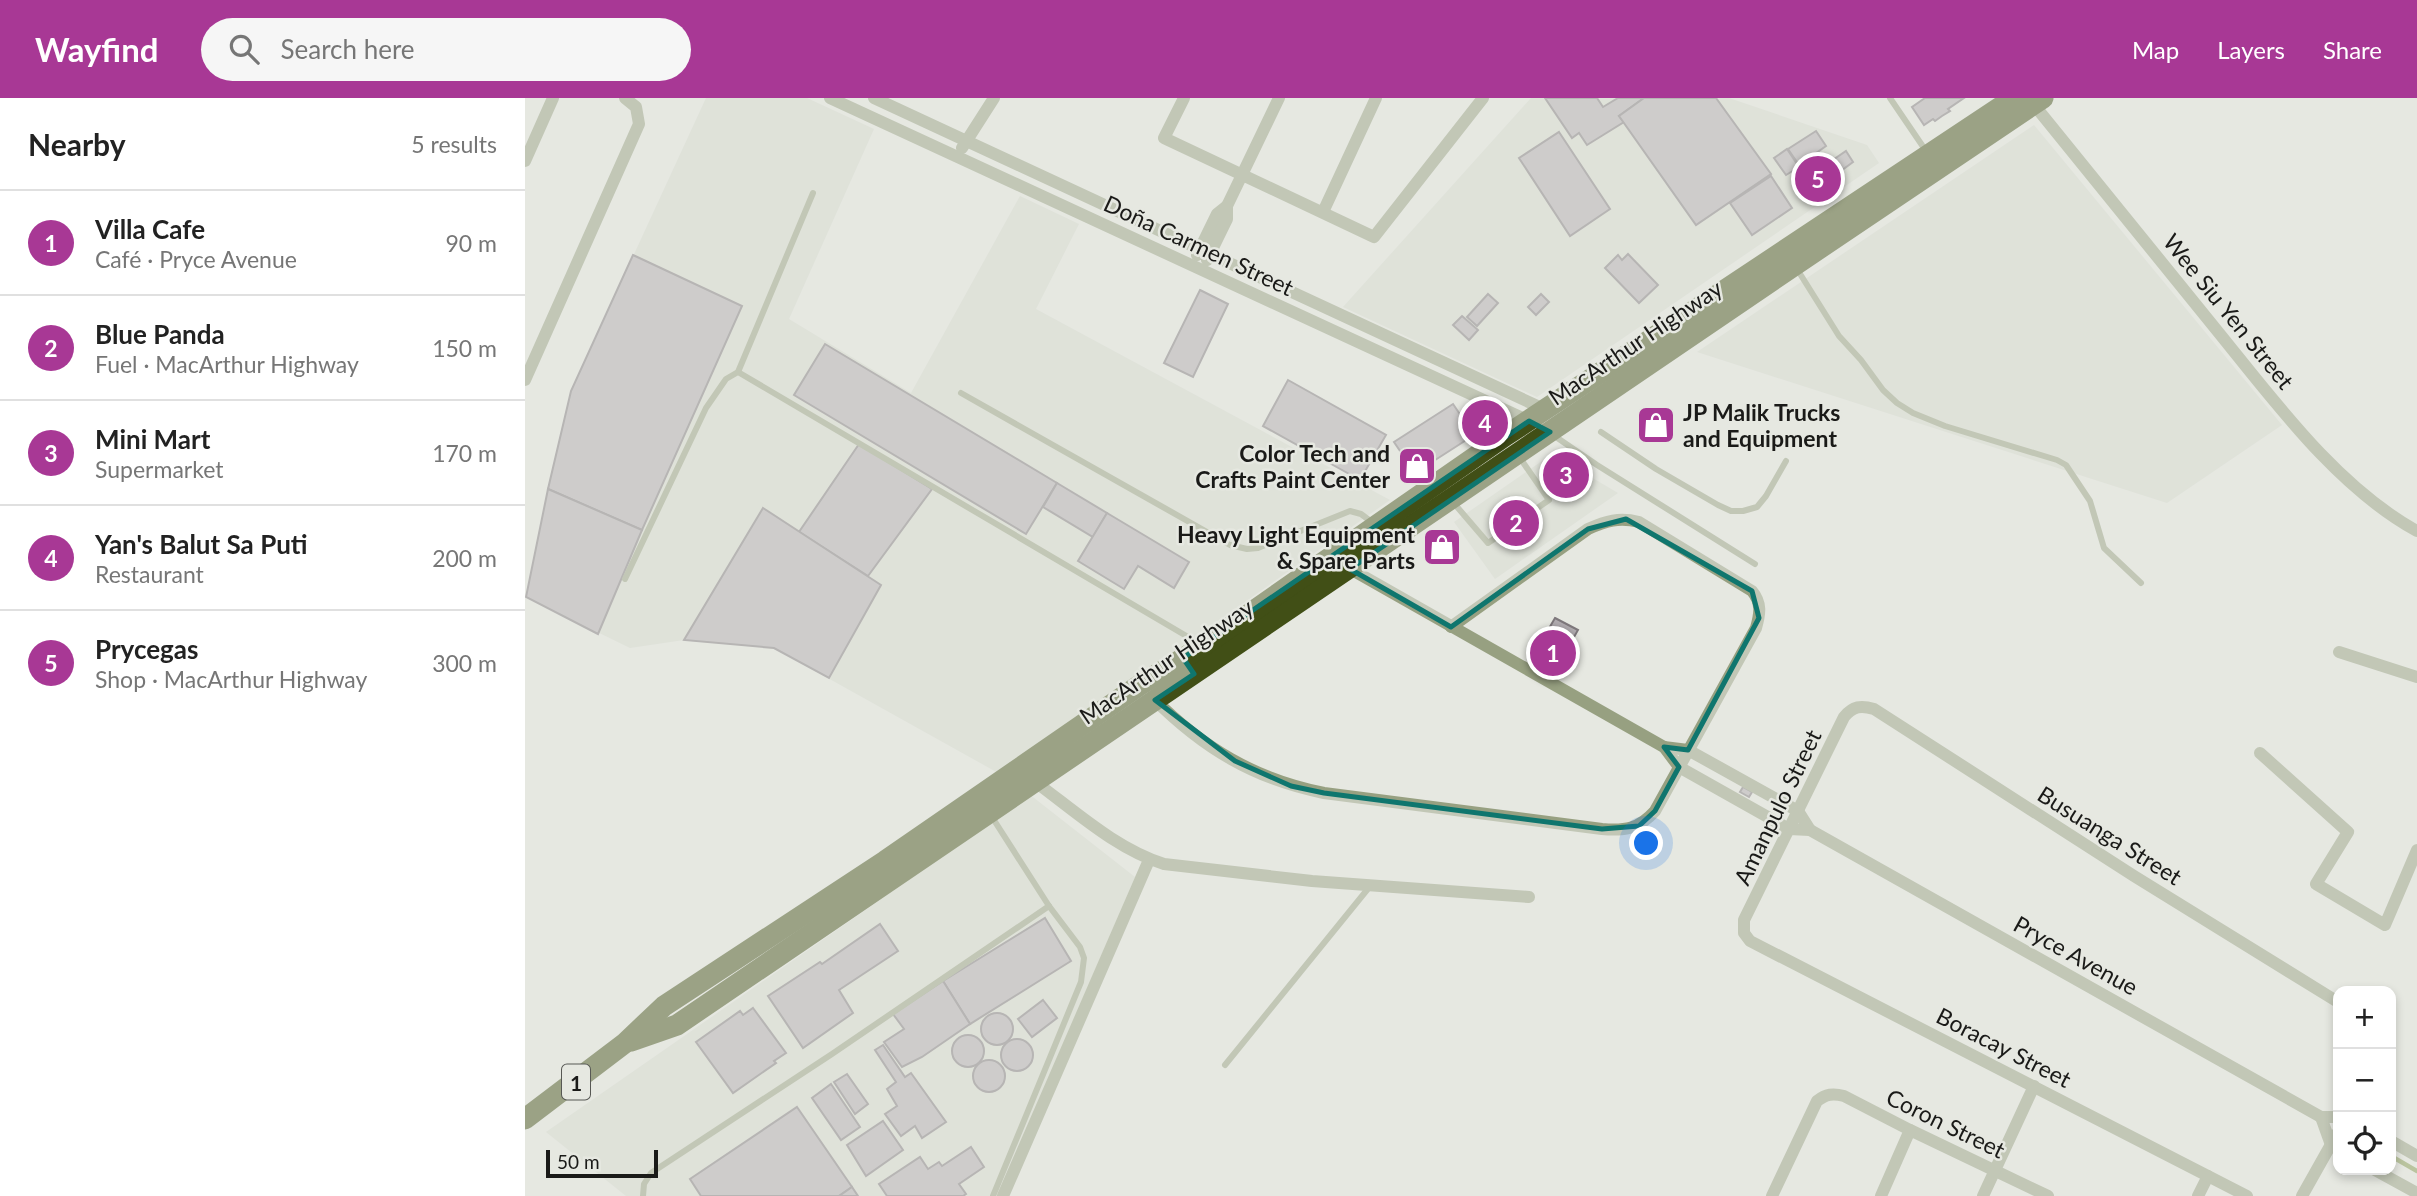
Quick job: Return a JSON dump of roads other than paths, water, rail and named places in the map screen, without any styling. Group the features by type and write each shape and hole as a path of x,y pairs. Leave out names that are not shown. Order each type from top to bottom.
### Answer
{"highway":[{"name":"MacArthur Highway","path":"1188,666 1203,646 1451,499 1559,427 1928,155 2030,100"},
{"name":"MacArthur Highway","path":"525,1119 625,1043 664,1006 1341,564 1376,526 1537,416 1791,257 2030,100"},
{"name":"MacArthur Highway","path":"625,1043 677,1025 1034,781 1148,692"}],"street":[{"path":"527,151 553,98"},
{"path":"525,380 639,124 636,107 625,98"},
{"name":"Doña Carmen Street","path":"829,98 1197,267 1559,427"},
{"name":"Doña Carmen Street","path":"874,98 1205,252 1559,427"},
{"path":"957,157 994,98"},
{"path":"1184,98 1164,138 1374,237 1483,98"},
{"path":"1197,267 1205,252 1217,214 1227,205 1279,98"},
{"path":"1323,212 1376,98"},
{"name":"Wee Siu Yen Street","path":"2030,100 2306,436 2373,504 2417,531"},
{"path":"1148,692 1178,723 1206,743 1260,774 1291,786 1324,793 1602,829 1629,830 1639,826 1655,811 1755,628 1760,607 1752,591 1639,522 1613,519 1588,529 1451,627"},
{"name":"Pryce Avenue","path":"1341,564 1664,747 1688,750 1798,811 1810,830"},
{"path":"2339,652 2417,677"},
{"name":"Amanpulo Street","path":"1744,933 1744,920 1844,717 1859,706"},
{"name":"Busuanga Street","path":"1859,706 1874,709 2122,869 2333,999"},
{"name":"Pryce Avenue","path":"1664,747 1679,767 1789,829 1810,830 2321,1117 2333,1117"},
{"path":"2260,752 2348,832 2316,884 2385,925 2417,850"},
{"path":"1034,781 1120,844 1149,860 1164,864 1371,886 1529,897"},
{"path":"1003,1196 1149,860"},
{"name":"Boracay Street","path":"1744,933 1750,941 2247,1196"},
{"path":"1983,1196 2034,1086"},
{"name":"Coron Street","path":"1772,1196 1813,1110 1824,1096 1835,1094 2048,1196"},
{"path":"2321,1117 2333,1143"},
{"path":"1881,1196 1910,1130"},
{"path":"2396,1144 2417,1156"},
{"path":"2302,1196 2333,1150"},
{"path":"2384,1175 2417,1193"},
{"path":"2198,1196 2208,1176"}],"lane":[{"path":"1890,98 1928,155"},
{"path":"625,579 706,408 726,379 738,372 813,193"},
{"path":"1791,257 1839,336 1883,390 1897,403 1945,426 2057,460 2066,466 2090,501 2104,548 2141,583"},
{"path":"738,372 1203,646"},
{"path":"961,393 1230,545 1247,549 1258,548 1350,511 1361,514 1376,526"},
{"path":"1559,427 1597,465 1755,564"},
{"path":"1601,432 1656,469 1731,510 1743,511 1757,507 1786,461"},
{"path":"1518,455 1549,500 1523,518"},
{"path":"1451,499 1488,543 1510,528"},
{"path":"990,812 1049,906 1080,947 1084,958 1081,982 993,1196"},
{"path":"1225,1065 1371,886"},
{"path":"643,1196 644,1184 651,1173 1049,906"}],"waterway":[{"path":"2396,1159 2417,1171"}],"place":[{"name":"Prycegas","path":"1818,179"},
{"name":"Yan's Balut Sa Puti","path":"1485,423"},
{"name":"JP Malik Trucks and Equipment","path":"1656,425"},
{"name":"Color Tech and Crafts Paint Center","path":"1417,466"},
{"name":"Mini Mart","path":"1566,475"},
{"name":"Blue Panda","path":"1516,523"},
{"name":"Heavy Light Equipment & Spare Parts","path":"1442,547"},
{"name":"Villa Cafe","path":"1553,653"}]}
